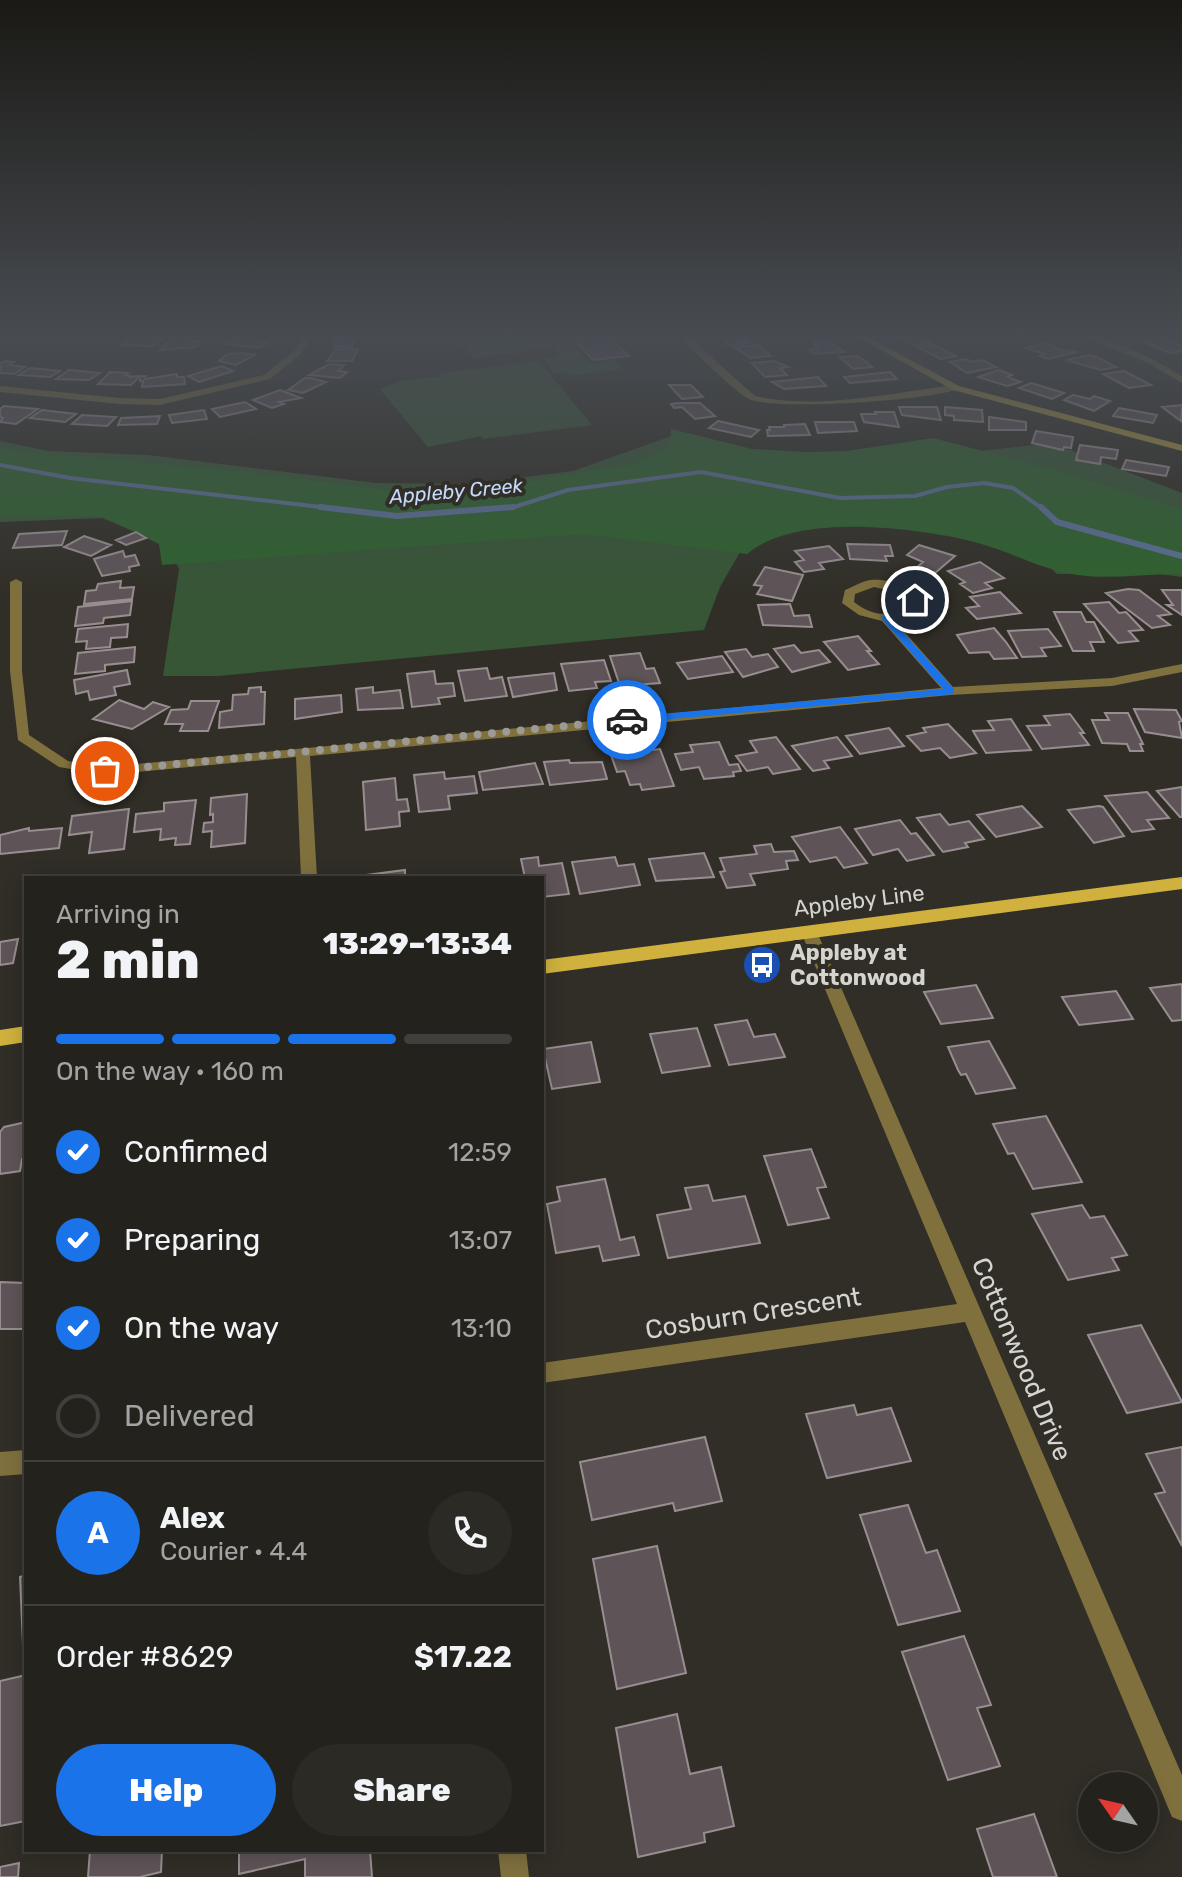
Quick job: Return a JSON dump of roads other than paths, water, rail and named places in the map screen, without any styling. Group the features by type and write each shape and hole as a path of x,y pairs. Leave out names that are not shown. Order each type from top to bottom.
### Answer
{"main road":[{"name":"Appleby Line","path":"544,967 1182,883"},
{"path":"0,1038 24,1034"}],"street":[{"path":"1090,424 1182,448"},
{"path":"16,582 16,671 23,737 64,764 105,771 950,691 1112,682 1182,668"},
{"path":"885,617 905,614 915,605 915,600 904,590 884,584 863,585 849,592 848,603 854,608 885,617 950,691"},
{"path":"303,752 309,876"},
{"name":"Cottonwood Drive","path":"809,932 1182,1807"},
{"name":"Cosburn Crescent","path":"544,1373 972,1311"},
{"path":"0,1464 24,1462"},
{"path":"512,1852 515,1877"}],"waterway":[{"name":"Appleby Creek","path":"0,465 70,478 338,509"},
{"name":"Appleby Creek","path":"492,509 514,507 568,490 701,472 840,498 915,496 947,487 984,483 1013,488 1043,509"},
{"name":"Appleby Creek","path":"320,507 397,516 492,509"},
{"name":"Appleby Creek","path":"492,509 513,507"},
{"name":"Appleby Creek","path":"1041,507 1057,522 1182,556"},
{"name":"Appleby Creek","path":"487,509 492,509"}],"place":[{"name":"Appleby at Cottonwood","path":"762,965"}]}
